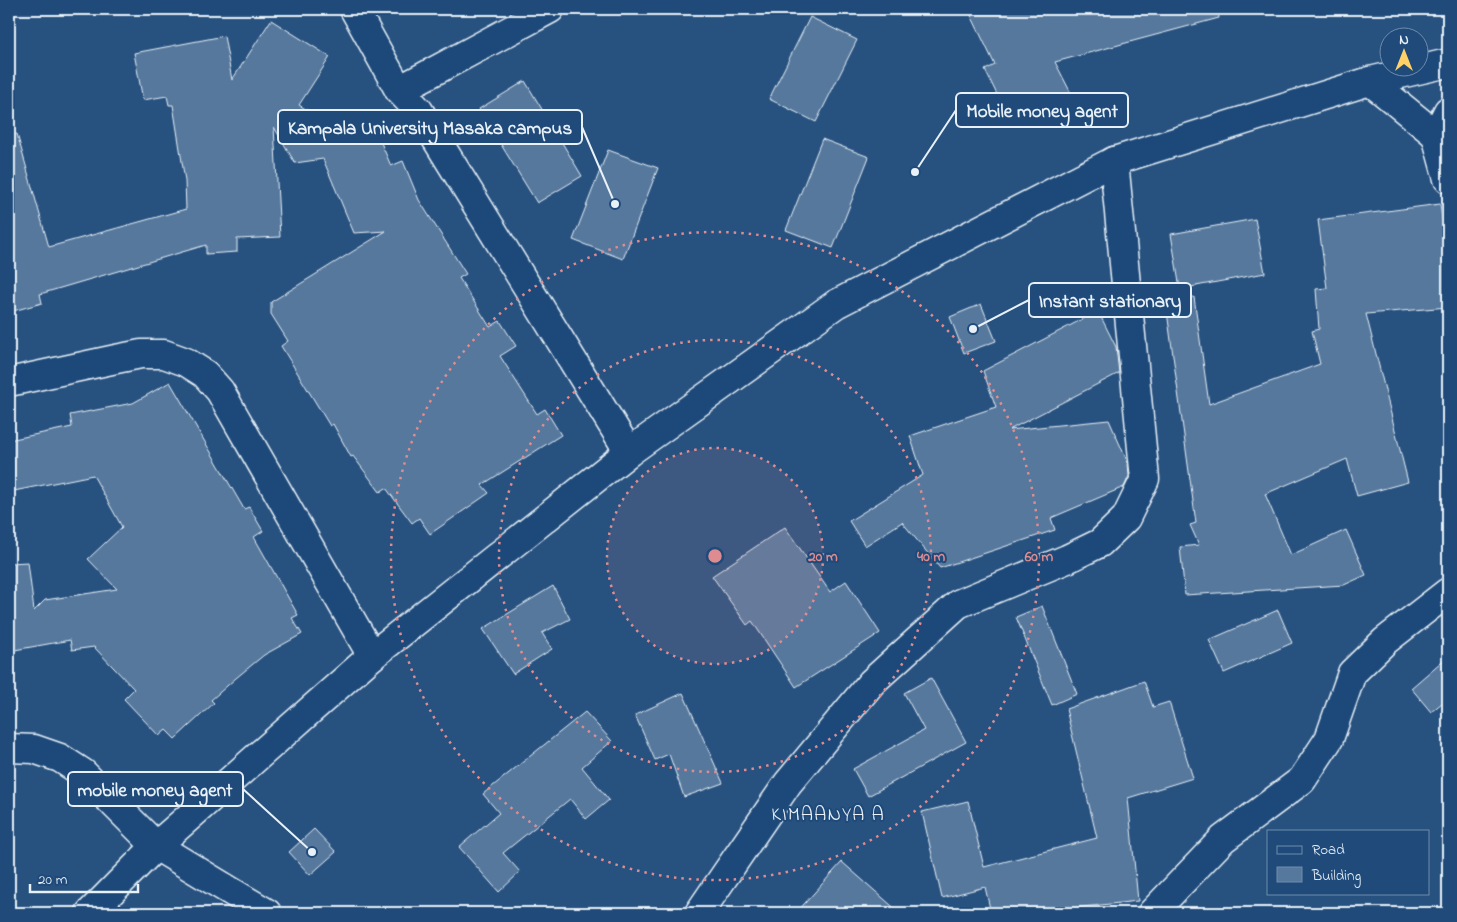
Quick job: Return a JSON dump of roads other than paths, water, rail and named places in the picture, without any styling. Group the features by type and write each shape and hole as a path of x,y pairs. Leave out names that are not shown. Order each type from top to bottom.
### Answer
{"street":[{"path":"354,9 399,90 419,111 629,452"},
{"path":"399,90 550,9"},
{"path":"90,913 156,846 372,656 629,452 836,304 1114,161 1370,81 1448,63"},
{"path":"1370,81 1436,134 1448,179"},
{"path":"1436,134 1448,111"},
{"path":"699,913 788,784 872,682 958,604 1067,559 1100,543 1126,518 1146,479 1114,161"},
{"path":"9,382 141,354 164,354 186,362 205,374 220,392 372,656"},
{"path":"1152,913 1223,839 1302,780 1329,739 1352,673 1385,641 1448,592"},
{"path":"9,748 34,749 60,758 82,773 156,846 267,913"}],"place":[{"name":"Mobile money agent","path":"915,172"},
{"name":"Kampala University Masaka campus","path":"615,204"},
{"name":"Instant stationary","path":"973,329"},
{"name":"mobile money agent","path":"312,852"}],"district":[{"name":"KIMAANYA A","path":"828,813"}]}
